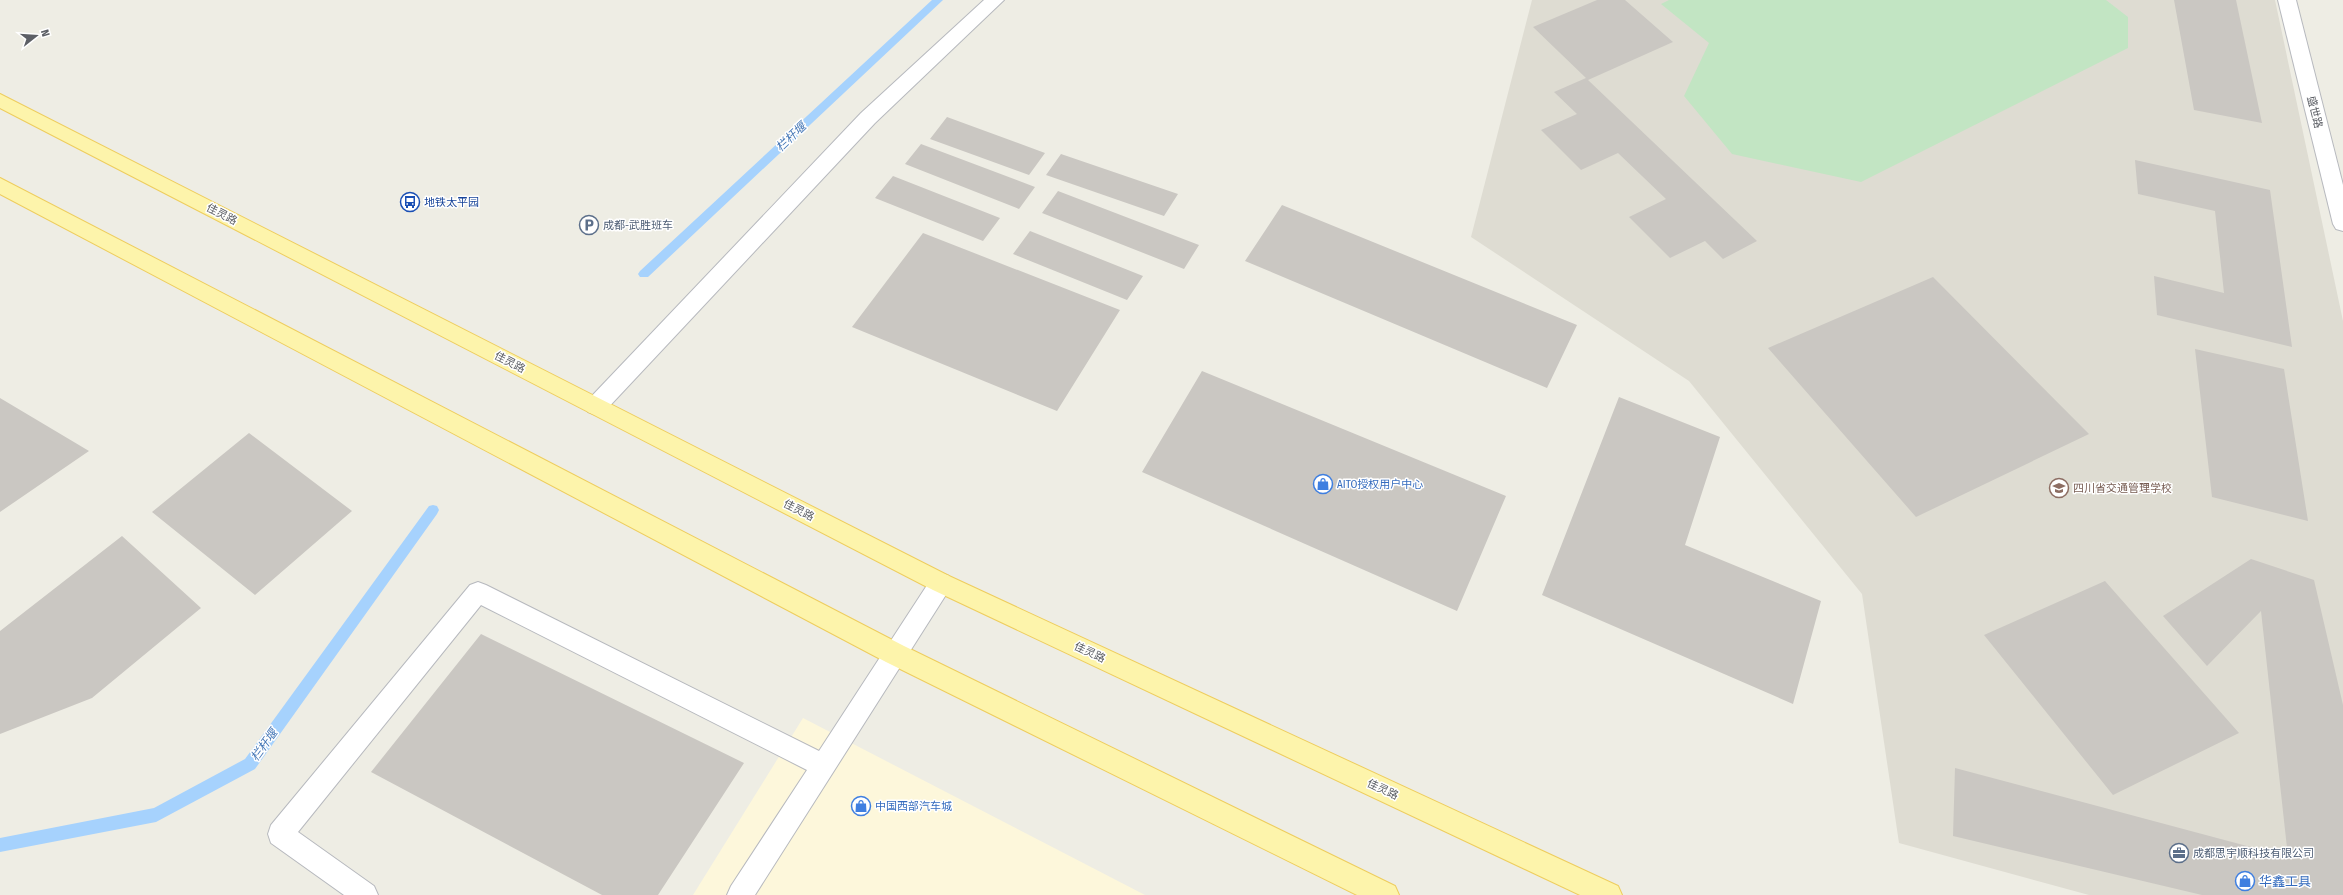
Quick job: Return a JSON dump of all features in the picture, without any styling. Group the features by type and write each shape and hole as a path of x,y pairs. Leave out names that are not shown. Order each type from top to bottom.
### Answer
{"main road":[{"name":"佳灵路","path":"0,100 941,583 1609,895"},
{"path":"0,185 895,654 1386,895"}],"street":[{"path":"596,406 868,118 995,0"},
{"name":"盛世路","path":"2287,0 2343,224"}],"lane":[{"path":"740,895 941,583"},
{"path":"365,895 280,834 478,592 824,765"}],"shaded area":[{"name":"四川省交通管理学校","path":"1532,0 2275,0 2343,321 2343,895 2089,895 1899,843 1862,594 1689,381 1471,237"},
{"name":"中国西部汽车城","path":"803,718 1145,895 693,895"}],"green space":[{"path":"1669,0 2106,0 2128,17 2128,48 1861,182 1732,154 1684,96 1709,43 1661,4"}],"building":[{"path":"1597,0 1625,0 1673,42 1588,80 1757,241 1723,259 1705,241 1670,258 1629,217 1666,199 1618,153 1581,170 1541,130 1577,114 1554,92 1586,78 1533,27"},
{"path":"2174,0 2236,0 2262,123 2194,110"},
{"path":"947,117 1045,153 1029,175 930,139"},
{"path":"921,144 1035,187 1019,209 905,164"},
{"path":"1061,154 1178,194 1164,216 1046,175"},
{"path":"2135,160 2270,190 2292,347 2157,315 2154,276 2224,293 2215,211 2138,194"},
{"path":"893,176 1000,218 983,241 875,198"},
{"path":"1058,191 1199,245 1184,269 1042,213"},
{"path":"1282,205 1577,325 1547,388 1245,261"},
{"path":"1030,231 1143,276 1127,300 1013,254"},
{"path":"923,233 1120,310 1057,411 852,327"},
{"path":"1933,277 2089,434 1916,517 1768,348"},
{"path":"2195,349 2284,369 2308,521 2212,497"},
{"name":"AITO授权用户中心","path":"1202,371 1506,496 1457,611 1142,472"},
{"path":"1619,397 1720,437 1685,545 1821,601 1793,704 1542,595"},
{"path":"0,398 89,451 0,512"},
{"path":"249,433 352,511 255,595 152,512"},
{"path":"122,536 201,608 92,698 0,734 0,631"},
{"path":"2251,559 2314,580 2343,705 2343,895 2202,895 1953,836 1955,768 2288,857 2261,611 2207,666 2163,616"},
{"path":"2105,581 2239,733 2113,795 1984,635"},
{"path":"481,634 744,763 658,895 602,895 371,772"}],"waterway":[{"name":"栏杆堰","path":"644,274 938,0"},
{"name":"栏杆堰","path":"0,845 156,815 250,764 433,510"}],"place":[{"name":"地铁太平园","path":"410,202"},
{"name":"成都-武胜班车","path":"589,225"},
{"name":"AITO授权用户中心","path":"1323,484"},
{"name":"四川省交通管理学校","path":"2059,488"},
{"name":"中国西部汽车城","path":"861,806"},
{"name":"成都思宇顺科技有限公司","path":"2179,853"},
{"name":"华鑫工具","path":"2245,881"}]}
